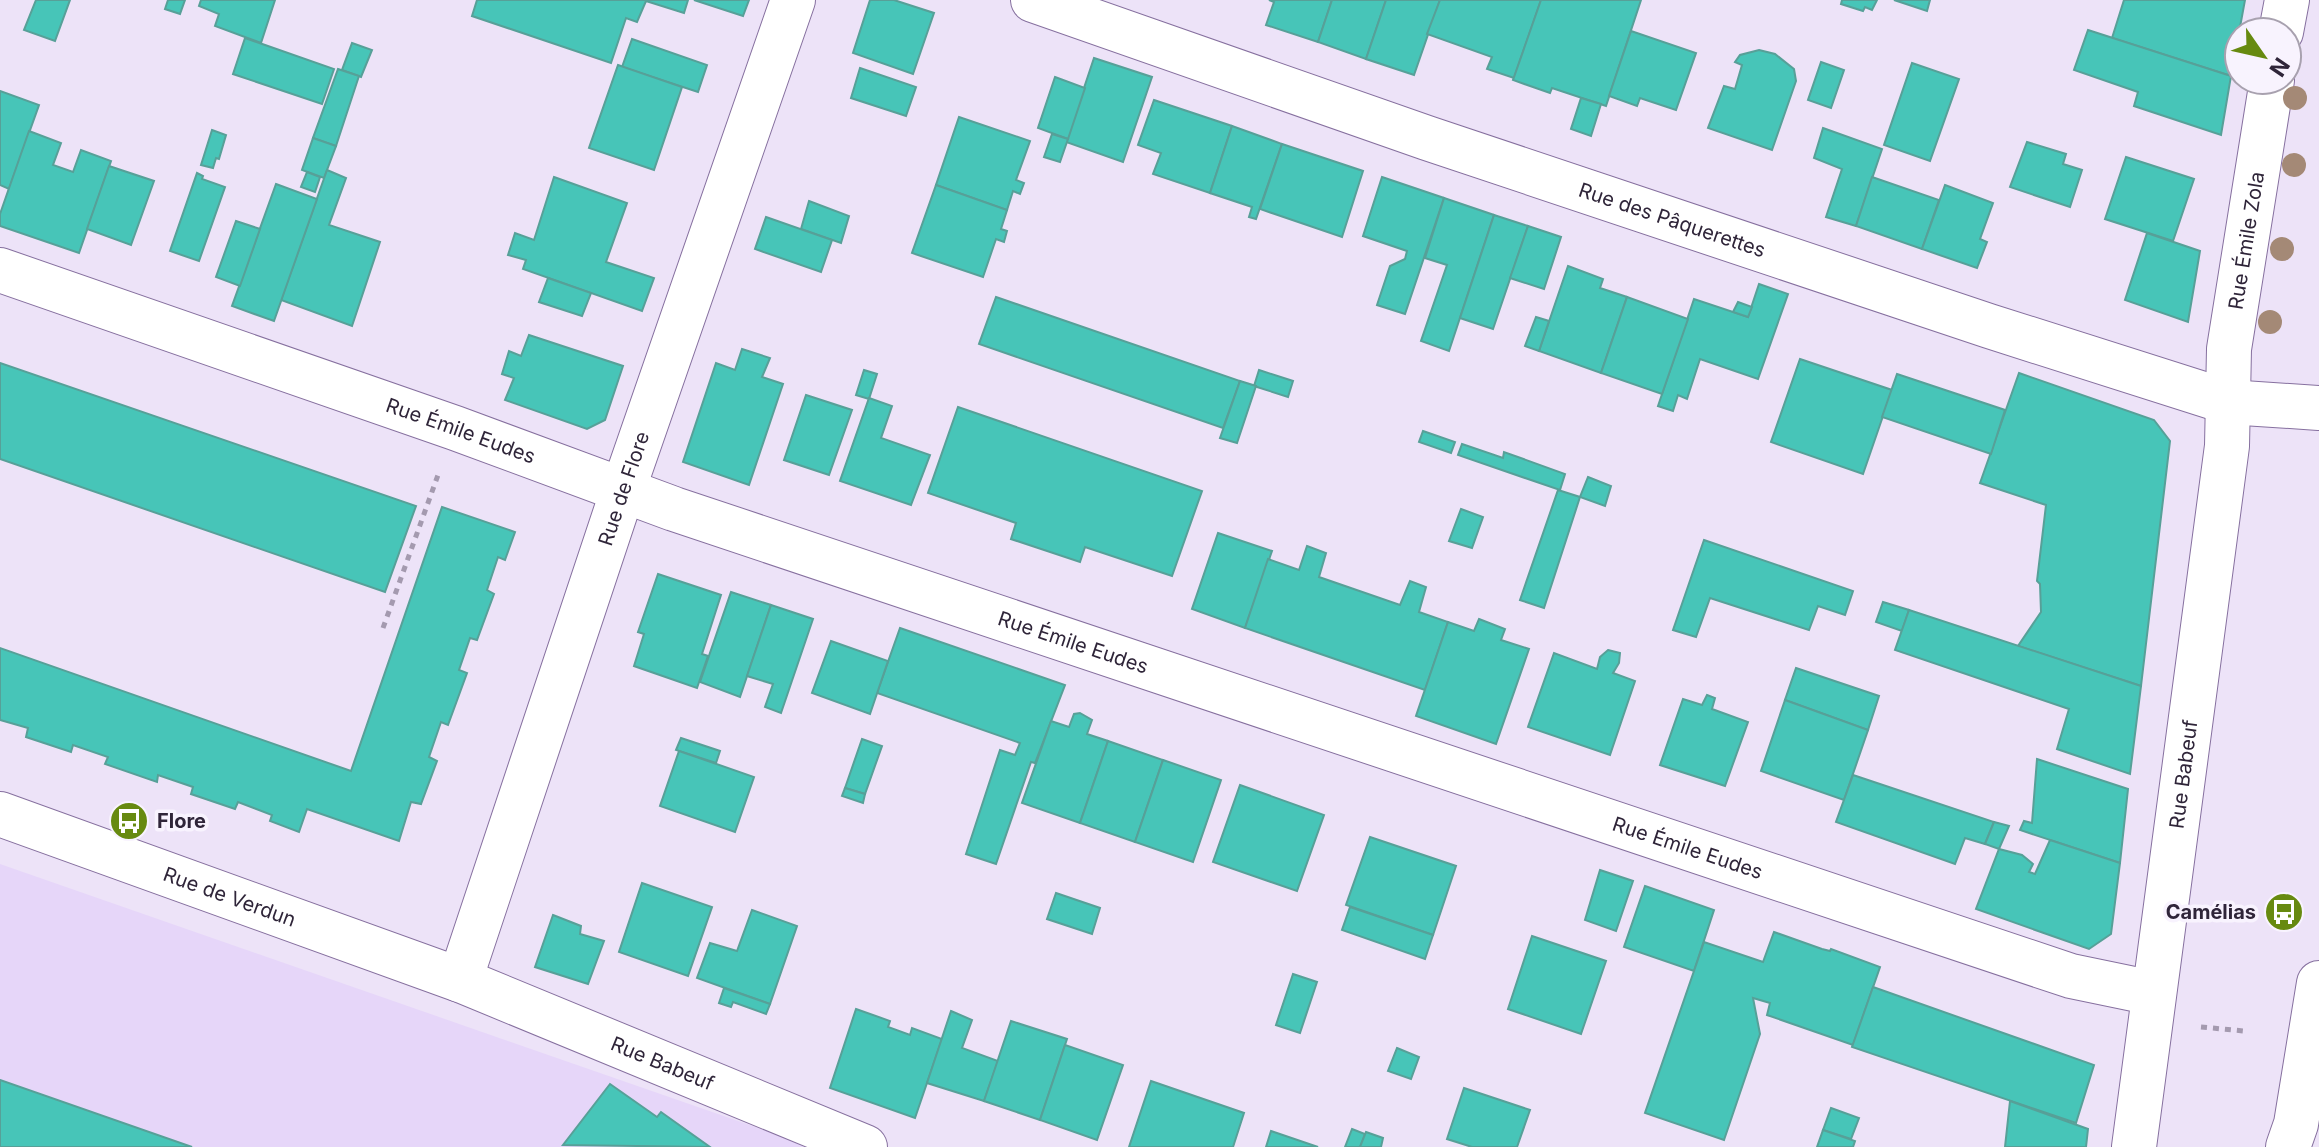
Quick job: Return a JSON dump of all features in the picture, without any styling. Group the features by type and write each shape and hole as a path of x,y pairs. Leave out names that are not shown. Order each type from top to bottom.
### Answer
{"street":[{"name":"Rue de Flore","path":"460,980 623,490 793,0"},
{"name":"Rue des Pâquerettes","path":"1033,0 1442,143 1974,321 2228,402 2319,408"},
{"name":"Rue Émile Zola","path":"2228,402 2229,349 2269,96"},
{"name":"Rue Émile Eudes","path":"0,270 455,428 623,490 2071,976 2153,993"},
{"name":"Rue Babeuf","path":"2134,1147 2227,446 2228,402"},
{"name":"Rue de Verdun","path":"0,814 460,980"},
{"name":"Rue Babeuf","path":"460,980 865,1147"},
{"path":"2301,1133 2319,983"}],"path":[{"path":"383,628 455,428"},
{"path":"2193,1026 2244,1031"}],"shaded area":[{"path":"0,864 778,1135 804,1147 0,1147"}],"building":[{"path":"36,0 70,0 55,41 24,30"},
{"path":"168,0 185,0 180,14 165,9"},
{"path":"201,0 275,0 261,43 215,26 219,14 199,6"},
{"path":"477,0 688,0 684,13 646,1 637,22 626,18 611,63 472,16"},
{"path":"694,0 749,0 743,16"},
{"path":"870,0 894,0 934,13 913,74 853,53"},
{"path":"1269,0 1332,0 1318,42 1266,25 1274,2"},
{"path":"1332,0 1386,0 1366,59 1318,42"},
{"path":"1386,0 1440,0 1414,75 1366,59"},
{"path":"1440,0 1541,0 1514,78 1487,69 1492,57 1427,34"},
{"path":"1541,0 1641,0 1606,106 1552,88 1550,93 1513,80"},
{"path":"1842,0 1877,0 1872,10 1865,7 1863,11 1841,4"},
{"path":"1894,0 1930,0 1927,11"},
{"path":"2124,0 2245,0 2242,16 2223,16 2223,73 2112,38"},
{"path":"2088,30 2223,73 2223,96 2228,96 2221,135 2134,106 2138,92 2074,70"},
{"path":"1631,31 1696,53 1676,110 1640,98 1637,106 1609,96"},
{"path":"245,38 334,69 322,104 233,74"},
{"path":"632,39 707,65 698,92 622,67"},
{"path":"352,43 372,50 361,77 342,70"},
{"path":"1759,50 1775,54 1794,69 1796,81 1772,150 1708,128 1724,86 1735,89 1742,65 1735,62 1740,55"},
{"path":"1094,58 1152,77 1123,162 1066,142"},
{"path":"1821,62 1844,70 1831,108 1808,100"},
{"path":"1912,63 1959,79 1930,161 1884,145"},
{"path":"618,65 682,87 654,170 589,148"},
{"path":"860,68 916,87 906,116 851,98"},
{"path":"338,69 359,76 336,146 313,138"},
{"path":"1055,77 1085,88 1068,139 1038,128"},
{"path":"0,91 39,105 9,189 0,185"},
{"path":"1581,98 1601,104 1591,136 1571,129"},
{"path":"1154,100 1232,126 1210,193 1153,174 1161,153 1138,145"},
{"path":"959,117 1030,141 1016,180 1024,183 1020,194 1013,191 1007,210 936,185"},
{"path":"1232,126 1282,144 1256,219 1249,217 1252,207 1210,193"},
{"path":"1823,128 1882,149 1856,226 1826,217 1842,169 1814,158"},
{"path":"212,130 226,135 213,168 201,165"},
{"path":"29,131 61,143 53,165 73,172 81,150 111,161 79,253 0,226 0,214"},
{"path":"1052,134 1068,139 1060,162 1044,157"},
{"path":"313,138 336,146 324,178 302,170"},
{"path":"2027,142 2066,154 2063,164 2082,170 2070,207 2010,187"},
{"path":"1282,144 1363,171 1342,237 1260,209"},
{"path":"2126,157 2194,179 2173,241 2105,219"},
{"path":"109,166 154,181 131,245 87,229"},
{"path":"327,170 346,178 329,225 380,242 352,326 281,300"},
{"path":"307,172 320,177 315,192 301,187"},
{"path":"197,173 203,176 202,179 225,187 199,261 170,251"},
{"path":"554,177 627,203 606,262 654,278 642,311 523,269 526,260 508,255 515,233 534,240"},
{"path":"1382,177 1444,198 1405,314 1377,305 1390,266 1405,259 1407,251 1363,236"},
{"path":"1872,177 1939,200 1922,249 1856,226"},
{"path":"276,184 317,199 274,321 232,306"},
{"path":"936,185 1007,210 1001,229 1007,231 1004,242 996,239 983,277 912,253"},
{"path":"1945,185 1993,203 1980,239 1987,242 1977,268 1922,249"},
{"path":"1444,198 1494,215 1449,351 1421,341 1447,265 1425,258"},
{"path":"809,201 849,216 841,243 801,229"},
{"path":"1494,215 1528,226 1493,329 1460,318"},
{"path":"766,217 832,240 821,272 755,249"},
{"path":"236,221 260,229 240,286 216,277"},
{"path":"1528,226 1561,237 1544,289 1510,278"},
{"path":"2147,233 2200,251 2188,322 2125,300"},
{"path":"1568,266 1603,279 1600,288 1627,297 1601,373 1539,351"},
{"path":"548,278 591,293 582,316 539,302"},
{"path":"1759,284 1788,294 1758,379 1700,359 1687,399 1678,395 1673,411 1658,406 1694,299 1748,317"},
{"path":"996,297 1240,381 1223,428 979,344"},
{"path":"1627,297 1688,319 1662,394 1601,373"},
{"path":"1738,302 1752,307 1748,317 1733,312"},
{"path":"1536,317 1549,321 1539,351 1525,346"},
{"path":"529,335 623,366 605,420 587,429 505,400 514,378 502,374 509,351 521,356"},
{"path":"742,349 770,358 762,377 783,384 749,485 683,462 716,363 735,370"},
{"path":"1800,359 1892,390 1863,474 1771,442"},
{"path":"0,363 416,506 385,592 0,459"},
{"path":"864,370 877,374 869,399 856,395"},
{"path":"1259,370 1293,381 1288,397 1254,386"},
{"path":"2019,373 2154,420 2170,441 2141,686 2018,646 2041,612 2040,584 2037,581 2046,505 1980,483"},
{"path":"1897,374 2005,410 1991,454 1882,417"},
{"path":"1240,381 1256,386 1237,443 1220,438"},
{"path":"806,395 852,410 829,475 784,460"},
{"path":"869,398 892,406 881,438 930,455 911,505 840,481"},
{"path":"958,407 1202,491 1172,576 1085,547 1080,562 1011,539 1016,523 928,493"},
{"path":"1423,431 1455,442 1451,453 1419,442"},
{"path":"1462,444 1503,458 1504,452 1565,474 1560,490 1458,455"},
{"path":"1588,477 1611,486 1605,506 1580,497"},
{"path":"1558,490 1580,497 1544,608 1520,600"},
{"path":"442,507 515,532 505,560 498,557 487,590 494,594 477,640 470,638 459,670 467,673 448,725 441,722 429,757 437,761 421,804 411,802 399,841 307,809 299,832 270,821 272,815 238,802 235,809 191,794 193,787 158,775 157,782 105,764 108,757 73,745 71,752 26,737 28,728 0,720 0,648 351,771"},
{"path":"1461,509 1483,517 1472,548 1449,541"},
{"path":"1218,533 1272,551 1245,628 1192,609"},
{"path":"1704,540 1853,591 1845,615 1818,606 1809,630 1710,598 1696,637 1673,630"},
{"path":"1307,546 1326,553 1319,577 1400,605 1410,581 1426,587 1419,612 1448,622 1425,690 1245,628 1268,559 1299,570"},
{"path":"658,574 721,595 702,654 708,656 697,688 634,666 644,634 638,632"},
{"path":"731,592 771,605 740,697 700,682"},
{"path":"1883,602 1909,610 1902,631 1876,622"},
{"path":"771,605 813,619 781,713 765,707 773,684 747,676"},
{"path":"1909,610 2141,686 2130,774 2057,749 2069,709 1895,650"},
{"path":"1479,619 1505,629 1501,640 1529,649 1496,744 1416,716 1448,622 1474,631"},
{"path":"900,628 1065,685 1035,763 1031,762 996,864 966,854 1000,750 1015,755 1020,743 877,693"},
{"path":"831,641 888,661 870,714 812,693"},
{"path":"1608,650 1620,653 1613,673 1635,681 1610,755 1528,727 1554,653 1597,669 1600,657"},
{"path":"1796,668 1879,696 1868,730 1785,700"},
{"path":"1707,695 1715,698 1712,709 1748,722 1725,786 1660,765 1683,699 1702,705"},
{"path":"1785,700 1868,730 1844,800 1761,771"},
{"path":"1080,713 1092,720 1087,734 1108,741 1080,823 1022,803 1051,721 1069,727 1074,714"},
{"path":"681,738 720,751 716,763 676,750"},
{"path":"862,739 882,746 865,794 845,788"},
{"path":"1108,741 1163,760 1135,842 1080,823"},
{"path":"679,751 754,777 735,832 660,806"},
{"path":"2037,759 2128,789 2120,863 2020,830 2024,821 2032,823"},
{"path":"1163,760 1221,780 1193,862 1135,842"},
{"path":"1853,775 1994,822 1985,844 1965,838 1955,864 1836,822"},
{"path":"1240,785 1324,815 1297,891 1213,862"},
{"path":"845,788 865,794 863,803 842,796"},
{"path":"1994,822 2009,826 1999,849 1985,844"},
{"path":"1370,837 1456,866 1433,935 1346,905"},
{"path":"2050,840 2120,863 2111,934 2089,949 1976,909 1999,849 2022,855 2033,864 2029,872 2035,874"},
{"path":"1600,870 1633,881 1616,931 1585,920"},
{"path":"642,883 712,907 688,976 619,952"},
{"path":"1645,886 1714,910 1694,971 1624,947"},
{"path":"1056,893 1100,908 1092,934 1047,919"},
{"path":"1350,907 1433,935 1425,959 1342,930"},
{"path":"752,910 797,926 770,1004 697,978 710,943 737,951"},
{"path":"553,915 581,926 580,934 604,941 588,984 535,967"},
{"path":"1774,932 1880,967 1853,1045 1767,1015 1770,1003 1753,998 1760,1034 1724,1140 1645,1113 1704,942 1763,962"},
{"path":"1532,936 1606,961 1581,1034 1508,1009"},
{"path":"1293,974 1317,982 1300,1033 1276,1025"},
{"path":"1873,987 2094,1065 2076,1123 1852,1047"},
{"path":"724,988 770,1004 766,1014 733,1002 731,1007 719,1003"},
{"path":"856,1009 890,1021 888,1027 910,1035 912,1028 942,1039 915,1118 830,1088"},
{"path":"951,1011 972,1020 962,1048 998,1061 984,1101 927,1083"},
{"path":"1011,1021 1067,1039 1040,1120 984,1101"},
{"path":"1065,1045 1123,1065 1097,1140 1040,1120"},
{"path":"1397,1048 1419,1057 1411,1079 1388,1071"},
{"path":"0,1080 192,1147 0,1147"},
{"path":"1151,1081 1244,1113 1233,1147 1129,1147"},
{"path":"610,1084 657,1117 661,1112 710,1147 563,1145"},
{"path":"1464,1088 1530,1110 1517,1147 1472,1147 1447,1139"},
{"path":"2010,1101 2088,1129 2086,1147 2005,1147"},
{"path":"1831,1108 1859,1118 1851,1139 1823,1130"},
{"path":"1352,1129 1365,1134 1360,1147 1345,1147"},
{"path":"1823,1130 1855,1141 1853,1147 1817,1147"},
{"path":"1271,1131 1318,1147 1266,1147"},
{"path":"1366,1132 1383,1138 1381,1147 1360,1147"}],"place":[{"name":"Flore","path":"129,821"},
{"name":"Camélias","path":"2284,912"}]}
